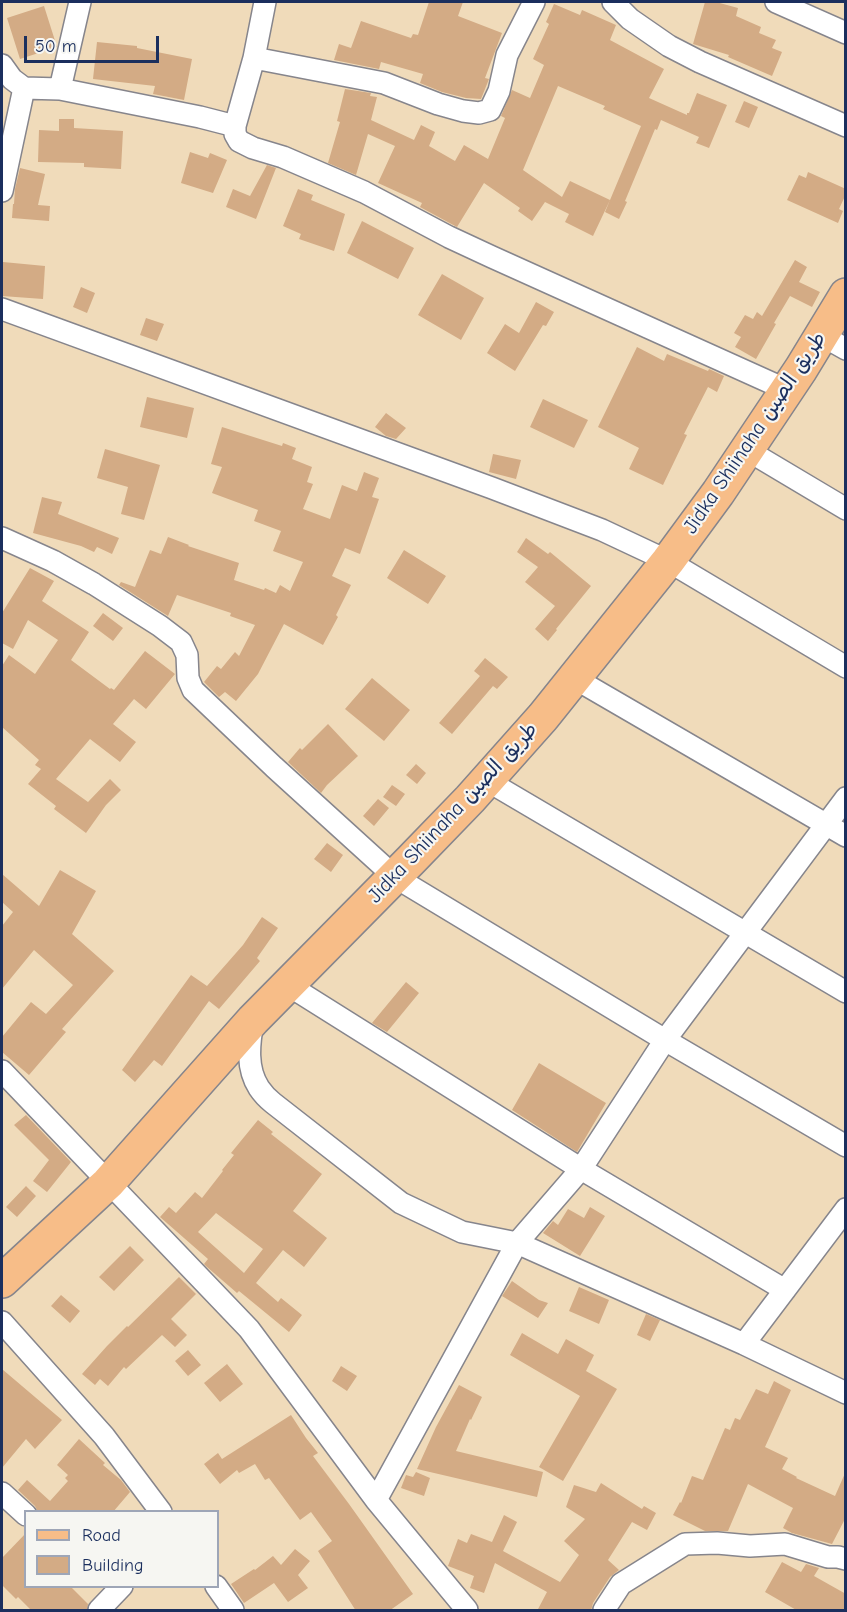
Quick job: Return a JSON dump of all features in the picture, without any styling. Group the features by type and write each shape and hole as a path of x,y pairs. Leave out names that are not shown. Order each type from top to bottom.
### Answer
{"main road":[{"name":"Jidka Shiinaha طريق الصين","path":"2,1281 108,1183 253,1020 395,877 543,717 668,561 718,493 787,390 833,342 846,295"}],"street":[{"path":"60,89 80,2"},
{"path":"265,2 254,58 235,126 235,134 239,141 283,157 364,192 449,237 787,390"},
{"path":"254,58 384,82 438,104 479,113 490,110 499,91 507,55 534,2"},
{"path":"613,2 630,19 669,46 700,62 846,126"},
{"path":"776,2 846,33"},
{"path":"2,65 12,79 24,88 60,89 235,126"},
{"path":"2,191 24,88"},
{"path":"2,309 602,530 668,561 846,667"},
{"path":"747,450 846,509"},
{"path":"2,538 94,584 181,642 187,655 188,678 193,690 395,877 846,1146"},
{"path":"574,678 846,836"},
{"path":"486,780 846,992"},
{"path":"376,1500 517,1243 581,1169 665,1040 846,798"},
{"path":"288,985 581,1169 785,1290"},
{"path":"253,1020 249,1043 250,1068 259,1089 273,1103 401,1203 462,1232 517,1243 744,1344 846,1393"},
{"path":"2,1071 249,1329 376,1500 467,1611"},
{"path":"744,1344 846,1209"},
{"path":"2,1322 104,1436 160,1510"},
{"path":"2,1493 24,1513"},
{"path":"604,1611 621,1584 686,1544 717,1543 750,1546 784,1544 828,1557 846,1559"},
{"path":"217,1588 233,1611"},
{"path":"99,1611 113,1589"}],"building":[{"path":"429,2 463,2 458,16 502,33 485,78 489,79 481,99 442,92 420,83 423,74 381,62 379,69 334,60 339,44 351,48 361,21 411,38 413,34 418,35"},
{"path":"705,2 716,2 738,8 736,16 761,27 759,33 776,40 772,48 782,52 772,76 728,57 729,55 693,44"},
{"path":"554,4 580,15 582,10 616,25 610,40 664,69 649,98 687,115 697,93 727,105 709,148 696,143 699,137 661,120 657,130 655,129 619,219 605,212 641,126 603,109 605,106 558,86 523,170 562,197 570,181 610,200 593,236 565,222 569,214 545,202 532,221 518,211 520,208 484,183 457,227 420,207 422,203 378,183 395,146 368,134 356,175 328,163 340,122 337,121 345,89 371,93 370,96 377,97 371,120 414,140 421,125 435,132 429,146 455,161 464,145 488,159 505,118 501,116 512,90 530,98 544,65 533,59 549,24 546,22"},
{"path":"44,6 57,47 20,59 7,18"},
{"path":"97,42 137,46 137,48 192,59 184,100 153,94 155,86 93,79"},
{"path":"744,101 758,107 749,128 735,122"},
{"path":"59,119 74,119 74,128 123,131 121,169 84,167 84,163 38,162 39,130 59,131"},
{"path":"190,152 208,158 210,153 227,160 213,193 181,183"},
{"path":"267,165 276,168 256,219 226,207 233,189 250,196"},
{"path":"20,168 45,174 38,205 50,206 49,221 12,218"},
{"path":"808,172 846,189 839,209 843,211 838,223 787,200 799,175 806,178"},
{"path":"298,189 313,195 311,200 345,214 334,251 299,239 301,234 283,226"},
{"path":"362,221 414,248 398,279 347,253"},
{"path":"795,260 807,267 799,282 820,292 812,307 790,296 756,359 735,347 741,337 734,333 745,315 753,319 757,312 762,316"},
{"path":"3,262 45,266 43,299 2,296"},
{"path":"442,274 484,298 461,340 418,315"},
{"path":"81,287 95,293 87,313 73,307"},
{"path":"536,302 554,312 546,326 543,325 515,371 487,353 505,324 519,333"},
{"path":"146,318 164,324 157,341 140,335"},
{"path":"637,347 664,361 667,354 724,376 717,392 708,387 684,434 687,435 663,485 629,469 639,448 598,427"},
{"path":"147,397 194,408 187,438 140,427"},
{"path":"543,399 588,420 574,448 530,427"},
{"path":"386,413 406,428 396,439 386,436 375,427"},
{"path":"222,427 282,446 283,443 296,448 292,459 312,467 307,482 313,484 303,509 330,519 342,485 357,491 364,472 379,478 372,497 379,499 360,554 345,548 332,576 351,585 323,645 284,624 258,674 236,701 225,692 219,697 204,682 217,666 221,669 235,652 239,656 255,625 230,616 231,613 177,595 168,616 119,585 121,582 135,587 150,550 161,554 168,537 239,563 234,580 276,593 280,585 290,591 303,562 273,551 281,531 254,521 258,510 212,493 222,467 211,464"},
{"path":"105,449 160,465 144,520 121,514 128,487 97,478"},
{"path":"493,454 521,460 516,479 489,472"},
{"path":"42,497 62,502 58,514 119,538 112,554 97,547 94,552 81,546 33,533"},
{"path":"526,538 548,554 550,552 591,586 548,641 535,629 555,606 525,582 538,567 517,552"},
{"path":"404,550 446,576 428,604 387,578"},
{"path":"30,568 54,581 42,601 89,632 71,660 110,689 114,690 145,651 175,674 146,709 134,699 113,724 136,742 120,762 90,739 56,779 88,802 110,779 121,790 106,805 86,833 54,809 56,806 28,784 41,769 35,765 39,760 2,727 2,666 9,655 35,674 58,640 28,620 13,649 2,643 2,613"},
{"path":"103,613 123,628 113,641 93,626"},
{"path":"485,658 508,677 497,689 493,686 452,734 439,723 480,676 474,671"},
{"path":"372,678 410,710 384,741 345,709"},
{"path":"328,724 358,756 321,793 288,762 300,748 302,750"},
{"path":"416,764 426,773 417,784 406,775"},
{"path":"392,785 405,794 396,806 383,797"},
{"path":"378,799 389,808 374,826 363,816"},
{"path":"327,843 343,855 331,872 314,859"},
{"path":"60,870 96,891 72,934 114,971 62,1029 66,1032 29,1075 2,1052 2,1037 31,1002 46,1014 73,985 34,950 2,989 2,926 13,912 2,902 2,874 39,906"},
{"path":"262,917 278,928 257,958 260,961 219,1009 209,1001 162,1066 154,1060 135,1082 122,1070 191,975 207,986 243,945"},
{"path":"406,982 419,993 387,1032 372,1023"},
{"path":"539,1063 606,1103 577,1152 512,1110"},
{"path":"26,1115 71,1162 47,1192 33,1181 49,1160 14,1125"},
{"path":"258,1120 273,1132 271,1134 322,1174 293,1211 327,1238 304,1267 283,1250 256,1283 278,1302 281,1298 302,1315 289,1332 207,1267 204,1264 208,1259 160,1217 169,1207 176,1213 195,1192 202,1198 234,1155 231,1153","holes":["216,1213 263,1249 244,1273 198,1232"]},
{"path":"26,1186 36,1196 17,1217 6,1207"},
{"path":"590,1207 605,1216 580,1256 543,1233 553,1221 558,1225 568,1209 584,1218"},
{"path":"130,1246 144,1260 114,1291 99,1277"},
{"path":"179,1277 196,1294 171,1319 187,1335 175,1347 162,1335 126,1369 124,1367 108,1386 100,1379 95,1385 82,1374 127,1326"},
{"path":"512,1281 539,1300 548,1303 538,1318 502,1296"},
{"path":"579,1287 609,1300 599,1324 569,1311"},
{"path":"61,1295 80,1311 70,1323 51,1306"},
{"path":"646,1314 660,1320 650,1341 637,1335"},
{"path":"522,1333 558,1354 566,1339 594,1355 586,1371 617,1389 563,1481 539,1467 580,1396 510,1355"},
{"path":"188,1350 201,1365 188,1376 175,1361"},
{"path":"227,1364 243,1384 220,1402 204,1383"},
{"path":"341,1366 357,1376 347,1391 332,1381"},
{"path":"2,1369 62,1420 35,1449 26,1439 2,1468"},
{"path":"774,1381 791,1390 765,1447 788,1458 782,1469 835,1496 846,1471 846,1517 832,1544 792,1533 783,1528 793,1508 748,1484 728,1531 705,1531 673,1515 681,1503 692,1476 703,1480 725,1428 730,1430 735,1418 740,1420 756,1389 768,1394"},
{"path":"459,1385 482,1397 456,1451 543,1472 537,1497 417,1469"},
{"path":"291,1415 318,1453 313,1456 413,1594 389,1611 356,1611 318,1551 332,1541 311,1512 300,1520 269,1478 265,1480 255,1464 239,1473 237,1470 220,1484 204,1464 218,1453 222,1459"},
{"path":"79,1439 105,1463 103,1465 121,1480 130,1492 115,1510 37,1510 18,1490 27,1480 50,1501 68,1481 65,1478 68,1475 57,1465"},
{"path":"416,1472 430,1478 424,1496 401,1488 406,1475 413,1477"},
{"path":"601,1483 642,1509 644,1506 656,1513 647,1530 632,1522 608,1560 619,1570 610,1577 593,1603 591,1611 537,1611 547,1592 495,1563 484,1593 470,1588 474,1576 448,1566 458,1539 467,1543 471,1534 492,1542 504,1515 517,1522 503,1551 560,1582 579,1555 564,1541 585,1519 566,1507 574,1485 596,1492"},
{"path":"24,1535 24,1588 72,1588 88,1604 87,1611 32,1611 2,1585 2,1558"},
{"path":"295,1549 310,1561 298,1575 308,1588 288,1602 274,1583 244,1603 231,1584 273,1556 281,1565"},
{"path":"782,1562 801,1572 806,1564 819,1568 814,1576 846,1594 846,1611 798,1611 765,1592"}]}
